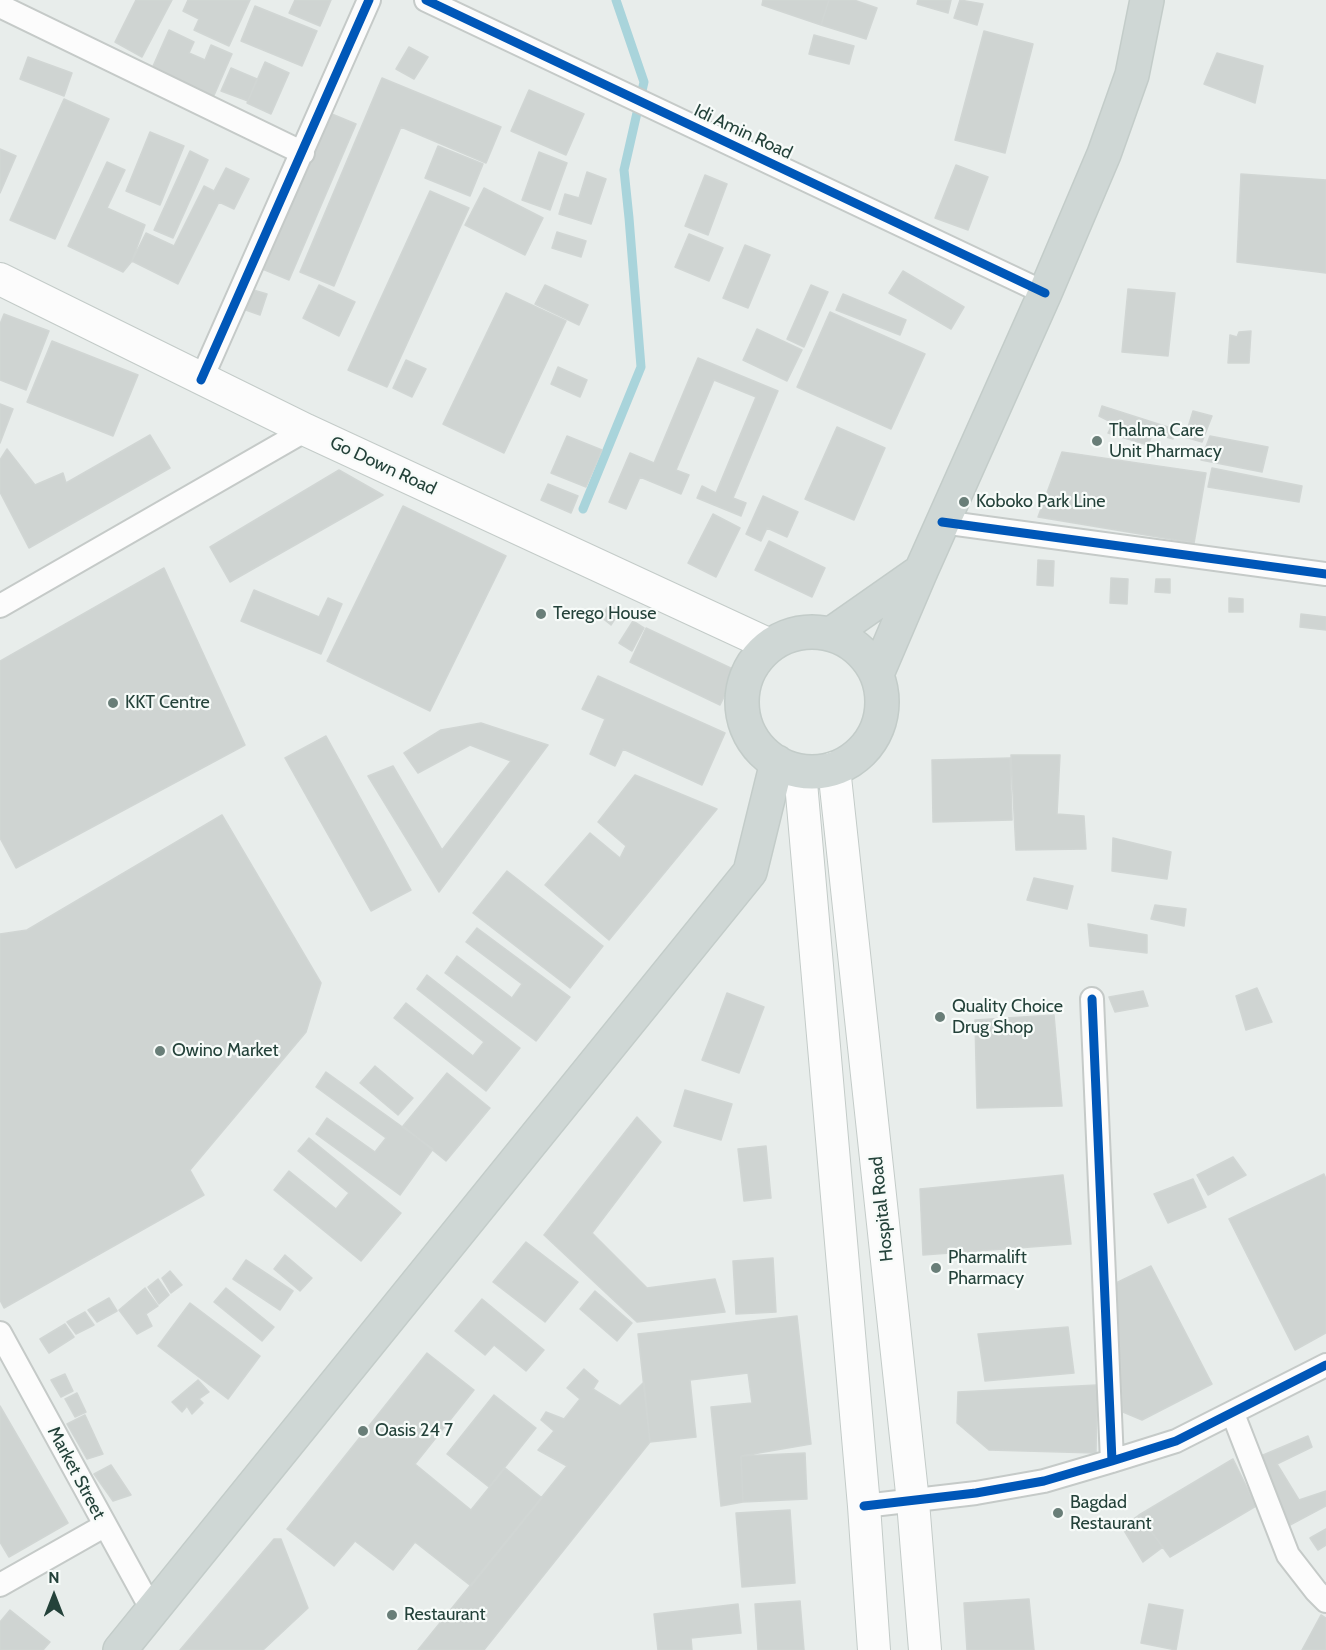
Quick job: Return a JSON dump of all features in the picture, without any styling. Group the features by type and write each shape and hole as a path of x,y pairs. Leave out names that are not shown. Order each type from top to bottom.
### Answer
{"main road":[{"path":"877,674 1104,154 1132,75 1147,0"},
{"name":"Go Down Road","path":"0,279 306,430 770,645"},
{"path":"831,634 921,571"},
{"path":"800,632 831,634 859,649 877,674 883,702 876,730 859,753 834,768 818,771 788,767 756,744 743,719 742,691 751,665 770,645 800,632"},
{"path":"788,767 864,1506 874,1650"},
{"path":"120,1650 750,872 788,767"},
{"name":"Hospital Road","path":"834,768 913,1502 925,1650"}],"street":[{"path":"201,380 369,0"},
{"name":"Idi Amin Road","path":"426,0 1045,293"},
{"path":"0,6 303,153"},
{"path":"0,606 306,430"},
{"path":"942,522 1326,574"},
{"path":"1092,999 1112,1461"},
{"name":"Market Street","path":"0,1334 8,1366 153,1612"},
{"path":"864,1506 976,1494 1044,1481 1176,1442 1326,1365"},
{"path":"1233,1414 1288,1555 1316,1591 1326,1600"},
{"path":"0,1585 104,1526"}],"building":[{"path":"136,0 172,0 142,57 115,42"},
{"path":"188,0 250,0 229,46 194,30 199,19 183,11"},
{"path":"295,0 331,0 320,26 289,13"},
{"path":"763,0 829,0 821,25 762,5"},
{"path":"829,0 854,0 877,8 866,39 821,25"},
{"path":"918,0 951,0 948,13 917,4"},
{"path":"960,0 983,4 977,25 954,18"},
{"path":"255,6 317,31 302,66 241,41"},
{"path":"169,30 194,42 189,53 205,60 211,45 232,54 212,100 150,73"},
{"path":"984,31 1033,44 1005,153 955,140"},
{"path":"814,35 854,46 849,64 809,54"},
{"path":"409,47 428,57 414,79 396,69"},
{"path":"1217,53 1263,66 1255,103 1204,84"},
{"path":"28,57 72,73 64,96 20,79"},
{"path":"265,62 289,73 271,114 247,103"},
{"path":"231,68 257,79 248,101 221,91"},
{"path":"382,78 501,127 486,163 401,127 334,286 300,272"},
{"path":"529,90 584,114 566,155 511,131"},
{"path":"64,99 109,119 55,239 10,220"},
{"path":"327,112 356,124 289,280 260,268"},
{"path":"150,132 184,146 160,205 126,191"},
{"path":"438,146 483,164 470,196 425,178"},
{"path":"0,149 16,156 0,193"},
{"path":"190,151 208,160 173,238 154,230"},
{"path":"539,152 567,163 550,210 522,200"},
{"path":"107,162 125,170 107,208 145,225 132,261 123,272 68,246"},
{"path":"956,165 988,177 968,230 935,218"},
{"path":"226,168 249,179 234,209 219,202 178,284 132,261 146,233 174,246 204,186 214,191"},
{"path":"587,172 606,179 591,224 559,214 565,194 579,198"},
{"path":"1241,174 1326,180 1326,273 1237,262"},
{"path":"705,175 727,184 708,235 685,226"},
{"path":"484,188 543,218 525,255 465,225"},
{"path":"430,191 469,208 387,387 348,370"},
{"path":"557,232 586,241 581,257 552,248"},
{"path":"689,234 723,248 709,281 675,267"},
{"path":"745,245 770,255 748,308 723,298"},
{"path":"903,271 964,307 951,329 889,293"},
{"path":"319,285 355,302 339,336 303,318"},
{"path":"545,285 588,305 579,325 535,304"},
{"path":"811,285 828,292 804,347 787,339"},
{"path":"250,289 267,294 260,315 243,309"},
{"path":"1128,289 1175,293 1168,356 1122,352"},
{"path":"506,293 566,321 504,453 443,424"},
{"path":"843,294 906,320 900,335 836,310"},
{"path":"830,312 925,354 891,429 797,387"},
{"path":"4,314 49,331 26,390 0,380 0,324"},
{"path":"757,329 802,350 787,381 743,360"},
{"path":"1251,331 1249,363 1228,363 1230,335 1237,337 1239,332"},
{"path":"52,341 138,375 113,436 27,402"},
{"path":"698,358 778,391 733,498 746,503 741,516 697,498 702,486 716,493 756,397 714,380 676,470 689,475 681,494 640,477 626,509 609,502 630,453 654,463"},
{"path":"406,360 426,369 412,397 393,388"},
{"path":"558,367 587,380 580,397 551,384"},
{"path":"0,404 13,409 0,443"},
{"path":"1102,406 1174,429 1173,439 1153,433 1148,445 1108,433 1113,423 1099,416"},
{"path":"1193,411 1212,416 1202,442 1185,437"},
{"path":"837,427 885,448 854,520 805,499"},
{"path":"150,435 170,468 29,548 0,492 0,460 7,449 35,485 63,473 66,483"},
{"path":"567,436 602,450 586,487 551,473"},
{"path":"1210,436 1268,447 1262,472 1201,460"},
{"path":"1062,452 1206,473 1194,543 1038,517"},
{"path":"1212,468 1302,486 1299,502 1208,487"},
{"path":"339,470 383,495 230,582 210,547"},
{"path":"548,484 578,496 571,513 541,500"},
{"path":"763,496 798,512 787,537 767,528 761,541 746,534"},
{"path":"403,506 506,556 430,711 327,661"},
{"path":"713,514 740,528 716,577 688,563"},
{"path":"769,541 825,568 812,597 755,570"},
{"path":"1038,560 1054,561 1053,586 1037,585"},
{"name":"KKT Centre","path":"164,568 245,745 16,868 0,838 0,661"},
{"path":"1111,578 1128,579 1127,604 1110,603"},
{"path":"1156,579 1170,579 1170,593 1155,592"},
{"path":"254,590 319,617 328,598 342,604 321,654 241,621"},
{"path":"1229,598 1243,599 1243,612 1229,612"},
{"path":"609,605 620,611 611,625 601,617"},
{"path":"1301,614 1326,617 1326,630 1300,627"},
{"path":"633,621 644,628 632,651 619,643"},
{"path":"646,628 737,671 720,705 630,662"},
{"path":"598,676 725,733 702,785 623,749 615,766 590,754 605,719 582,709"},
{"path":"481,723 548,745 439,892 368,776 393,766 442,850 511,761 470,745 418,773 404,753 441,730"},
{"path":"326,736 411,890 371,911 285,758"},
{"path":"1011,755 1060,755 1057,814 1084,816 1086,849 1016,850"},
{"path":"1010,758 1012,820 933,822 932,760"},
{"path":"635,775 717,809 609,940 545,885 590,833 620,858 626,846 598,822"},
{"name":"Owino Market","path":"222,815 321,983 306,1032 190,1170 204,1195 4,1308 0,1300 0,934 27,930"},
{"path":"1113,838 1171,852 1167,879 1112,871"},
{"path":"507,871 603,946 570,988 473,913"},
{"path":"1034,878 1073,886 1067,909 1027,900"},
{"path":"1155,905 1186,909 1184,926 1151,919"},
{"path":"1088,924 1147,935 1147,953 1090,946"},
{"path":"477,928 570,997 536,1041 445,973 457,956 512,998 522,984 466,942"},
{"path":"427,975 520,1048 486,1091 394,1018 406,1003 473,1056 484,1042 417,989"},
{"path":"1257,988 1272,1022 1246,1030 1236,996"},
{"path":"1143,991 1148,1006 1115,1012 1109,997"},
{"path":"727,993 764,1007 739,1073 702,1060"},
{"path":"1054,1015 1062,1106 977,1108 975,1020"},
{"path":"375,1066 413,1098 398,1115 360,1083"},
{"path":"326,1072 433,1149 400,1195 316,1134 327,1118 375,1152 386,1138 316,1087"},
{"path":"447,1073 490,1108 446,1161 403,1126"},
{"path":"685,1090 732,1104 721,1140 674,1126"},
{"path":"637,1117 661,1142 592,1233 647,1288 715,1279 725,1312 637,1322 544,1235"},
{"path":"309,1138 401,1213 361,1261 274,1190 289,1171 336,1209 349,1193 298,1151"},
{"path":"766,1146 771,1198 744,1201 738,1149"},
{"path":"1233,1157 1246,1175 1208,1195 1197,1175"},
{"path":"1324,1174 1326,1179 1326,1333 1295,1350 1229,1219"},
{"path":"1063,1175 1071,1244 923,1255 920,1189"},
{"path":"1193,1179 1206,1207 1168,1223 1154,1194"},
{"path":"526,1242 578,1282 545,1322 493,1282"},
{"path":"285,1255 312,1278 300,1291 274,1269"},
{"path":"773,1258 776,1312 736,1314 733,1261"},
{"path":"246,1260 293,1291 280,1310 233,1279"},
{"path":"1151,1266 1212,1384 1142,1420 1123,1412 1116,1283"},
{"path":"170,1271 182,1285 171,1293 162,1278"},
{"path":"158,1279 169,1295 159,1304 148,1287"},
{"path":"145,1288 158,1306 146,1314 152,1326 137,1334 119,1310"},
{"path":"226,1288 274,1327 262,1341 214,1302"},
{"path":"595,1291 632,1323 617,1341 580,1309"},
{"path":"109,1298 117,1311 97,1322 88,1310"},
{"path":"482,1299 544,1350 526,1371 494,1345 485,1355 455,1331"},
{"path":"190,1303 260,1356 228,1399 158,1346"},
{"path":"85,1312 94,1325 76,1334 67,1322"},
{"path":"797,1316 811,1444 741,1456 743,1502 721,1506 711,1407 752,1403 748,1373 690,1380 696,1437 650,1442 638,1334"},
{"path":"65,1324 74,1337 49,1353 40,1339"},
{"path":"1068,1327 1074,1373 985,1381 978,1334"},
{"path":"427,1353 474,1390 415,1464 471,1510 505,1468 542,1498 471,1586 415,1542 393,1570 355,1541 334,1566 287,1529"},
{"path":"584,1369 598,1381 593,1389 620,1406 644,1382 650,1442 484,1650 418,1650 567,1466 538,1450 554,1431 541,1420 546,1412 564,1419 580,1399 567,1388"},
{"path":"65,1374 73,1391 61,1397 51,1380"},
{"path":"198,1380 209,1392 199,1399 203,1403 192,1414 187,1406 182,1412 172,1402"},
{"path":"1097,1385 1096,1453 989,1450 957,1423 958,1392"},
{"path":"77,1393 86,1412 75,1417 65,1399"},
{"path":"494,1395 536,1428 489,1487 447,1454"},
{"path":"0,1406 68,1523 9,1557 0,1542"},
{"path":"85,1415 103,1454 87,1459 67,1424"},
{"path":"1308,1436 1312,1447 1277,1464 1299,1500 1326,1491 1326,1506 1290,1525 1256,1458"},
{"path":"805,1453 807,1499 743,1502 741,1456"},
{"path":"1233,1459 1256,1506 1170,1557 1139,1515"},
{"path":"111,1465 131,1495 113,1501 94,1474"},
{"path":"790,1510 795,1583 742,1587 736,1513"},
{"path":"1139,1515 1163,1547 1143,1562 1122,1527"},
{"path":"1326,1529 1326,1545 1318,1550 1310,1538"},
{"path":"274,1539 281,1539 308,1608 263,1650 180,1650"},
{"path":"1029,1599 1034,1650 967,1650 964,1603"},
{"path":"800,1601 804,1650 758,1650 755,1604"},
{"path":"738,1604 741,1633 691,1638 692,1650 658,1650 654,1614"},
{"path":"1149,1604 1183,1610 1176,1650 1141,1643"},
{"path":"10,1610 50,1642 43,1650 0,1650 0,1622"},
{"path":"1321,1615 1326,1618 1326,1650 1302,1650"}],"waterway":[{"path":"583,509 641,367 624,170 644,82 616,0"}],"cycle path":[{"path":"201,380 369,0"},
{"path":"426,0 1045,293"},
{"path":"942,522 1326,574"},
{"path":"1092,999 1112,1461"},
{"path":"864,1506 976,1493 1044,1481 1112,1461 1176,1441 1326,1365"}],"place":[{"name":"Thalma Care Unit Pharmacy","path":"1097,441"},
{"name":"Koboko Park Line","path":"964,502"},
{"name":"Terego House","path":"541,614"},
{"name":"KKT Centre","path":"113,703"},
{"name":"Quality Choice Drug Shop","path":"940,1017"},
{"name":"Owino Market","path":"160,1051"},
{"name":"Pharmalift Pharmacy","path":"936,1268"},
{"name":"Oasis 24 7","path":"363,1431"},
{"name":"Bagdad Restaurant","path":"1058,1513"},
{"name":"Restaurant","path":"392,1615"}]}
